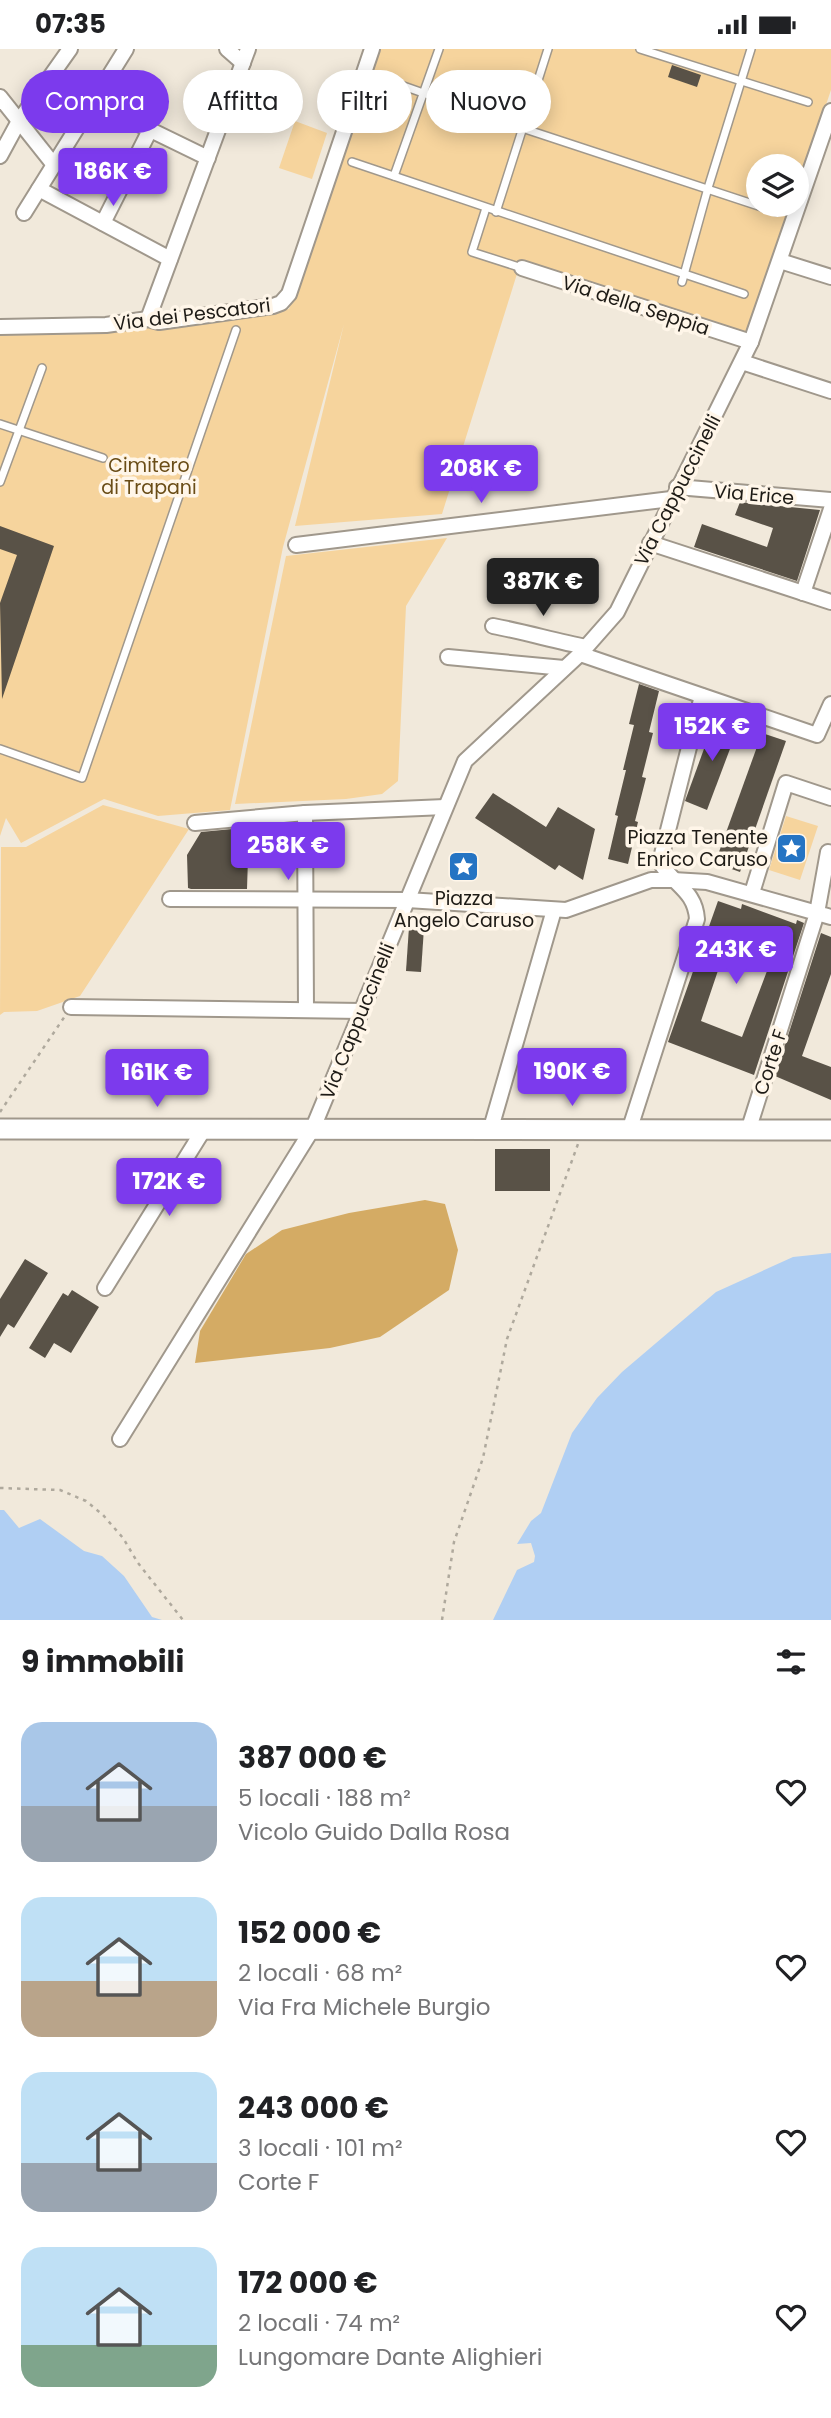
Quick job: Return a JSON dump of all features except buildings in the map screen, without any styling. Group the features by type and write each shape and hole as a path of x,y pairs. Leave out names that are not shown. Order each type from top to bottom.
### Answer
{"main road":[{"path":"0,1129 831,1130"}],"street":[{"path":"0,156 19,121 70,49"},
{"path":"113,70 126,49"},
{"path":"227,49 243,64"},
{"path":"148,319 248,49"},
{"name":"Via dei Pescatori","path":"0,327 106,325 148,319 159,322 281,303 289,294 372,49"},
{"path":"0,97 54,165"},
{"name":"Via Cappuccinelli","path":"120,1439 313,1129 465,761 583,651 617,612 751,342 830,121"},
{"path":"24,213 74,133"},
{"path":"103,223 148,133"},
{"path":"156,133 208,158"},
{"path":"39,189 170,259"},
{"path":"780,261 831,277"},
{"name":"Via della Seppia","path":"522,268 751,342"},
{"path":"742,362 831,391"},
{"name":"Via Erice","path":"296,545 674,493 831,500"},
{"path":"803,593 831,509"},
{"path":"650,543 831,602"},
{"path":"493,627 530,632 702,696 817,735 831,704"},
{"path":"448,657 564,668"},
{"path":"630,1128 697,919 696,906 689,894 673,880 660,862 702,696"},
{"path":"746,891 786,783 831,798"},
{"path":"195,823 305,813 445,807"},
{"path":"305,813 306,1010"},
{"name":"Corte F","path":"748,1131 824,915 830,849"},
{"path":"170,899 407,900 566,910 651,880 673,880 708,882 824,915"},
{"path":"491,1128 554,910"},
{"path":"71,1007 362,1011"},
{"path":"104,1288 204,1129"}],"lane":[{"path":"394,176 439,49"},
{"path":"541,70 548,49"},
{"path":"640,49 808,102"},
{"path":"683,278 751,49"},
{"path":"412,89 424,93"},
{"path":"496,212 520,133"},
{"path":"538,133 746,201"},
{"path":"352,162 584,239 683,278 744,294"},
{"path":"486,208 472,252 522,268"},
{"path":"0,749 82,778 236,330"},
{"path":"0,482 42,367"},
{"path":"0,423 103,459"}],"path":[{"path":"0,1112 71,1007"},
{"path":"442,1620 454,1542 483,1458 507,1339 584,1128"},
{"path":"0,1488 60,1490 86,1501 103,1515 123,1538 138,1563 183,1620"}],"green space":[{"name":"Cimitero di Trapani","path":"376,49 831,49 831,90 809,155 746,154 746,217 788,217 748,338 521,261 442,514 295,526 344,324 283,547 230,810 158,816 104,799 21,843 6,818 0,836 0,334 103,332 289,309 348,133 412,133 412,70 369,70"},
{"path":"303,124 317,129 317,133 327,133 312,179 279,168 291,133 303,133"},
{"path":"447,538 406,606 398,781 382,794 346,799 235,804 286,556"},
{"path":"103,805 189,829 80,996 37,1011 4,1012 0,1015 1,847 26,847"},
{"path":"786,816 818,826 800,880 769,870"}],"shaded area":[{"path":"425,1200 445,1204 458,1250 449,1290 380,1337 330,1348 195,1363 200,1331 246,1254 282,1230 349,1213"}],"water":[{"path":"831,1253 831,1620 493,1620 517,1570 534,1562 531,1543 517,1544 531,1521 541,1513 572,1433 597,1398 622,1372 716,1292 793,1257"},
{"path":"0,1510 4,1510 19,1528 40,1519 84,1551 102,1556 124,1576 152,1617 162,1620 0,1620"}],"place":[{"name":"Piazza Tenente Enrico Caruso","path":"791,848"},
{"name":"Piazza Angelo Caruso","path":"464,867"}]}
